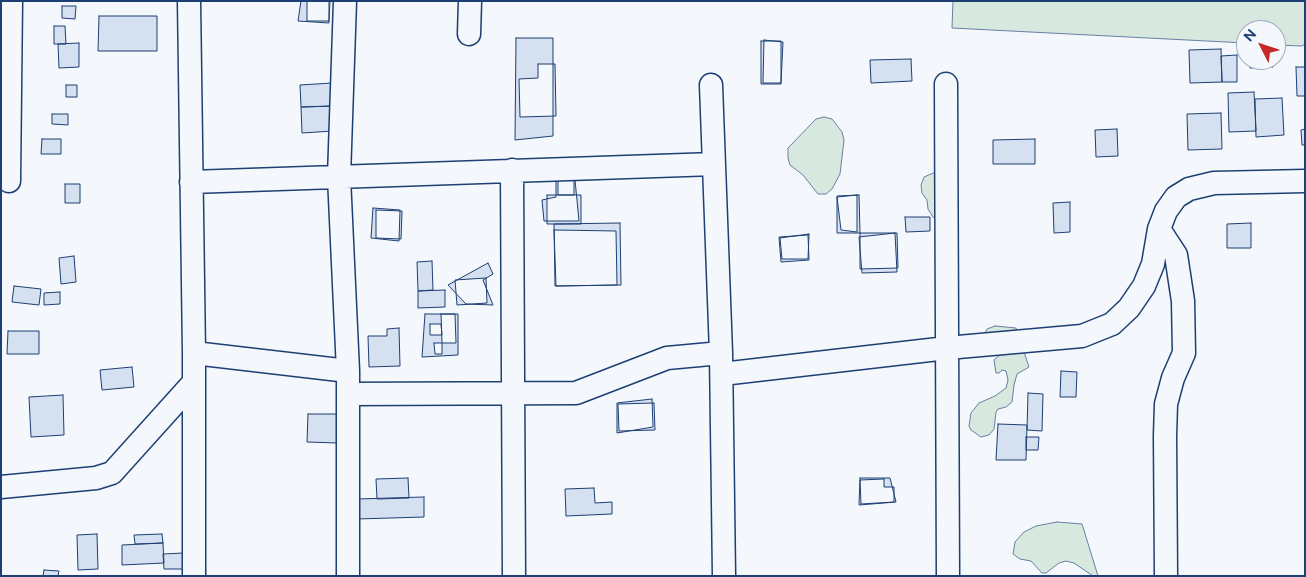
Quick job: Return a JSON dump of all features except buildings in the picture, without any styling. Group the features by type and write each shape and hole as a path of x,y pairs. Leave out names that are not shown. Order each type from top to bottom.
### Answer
{"street":[{"path":"9,181 11,1"},
{"path":"189,1 194,353 194,576"},
{"path":"345,1 339,177 348,371 348,576"},
{"path":"470,1 470,34"},
{"path":"946,84 948,576"},
{"path":"712,85 721,364 724,576"},
{"path":"191,182 714,164"},
{"path":"512,170 514,576"},
{"path":"348,394 576,393 668,358 721,364 947,348 1082,336 1112,324 1129,308 1144,286 1153,264 1160,229 1166,211 1176,197 1189,189 1214,183 1305,181"},
{"path":"1160,229 1176,255 1183,301 1184,353 1173,378 1166,404 1166,576"},
{"path":"194,353 348,371"},
{"path":"1,487 96,478 112,473 193,384"}],"shaded area":[{"path":"953,1 1305,1 1305,44 1302,46 1286,45 1286,20 1236,20 1236,42 952,28"},
{"path":"824,117 832,119 842,132 844,140 840,174 832,189 826,194 818,194 803,175 790,165 788,148 816,119"},
{"path":"938,171 940,221 933,217 928,209 927,200 922,193 921,185 924,177"},
{"path":"995,326 1016,328 1029,367 1017,374 1012,402 996,412 994,429 989,435 981,437 971,430 969,426 971,413 979,403 995,396 1006,388 1008,380 1006,371 1002,370 996,373 994,360 1000,355 985,333 987,329"},
{"path":"1057,522 1082,524 1098,576 1093,576 1074,563 1066,561 1059,563 1046,573 1042,573 1031,561 1020,559 1013,554 1015,542 1024,532 1036,526"}]}
